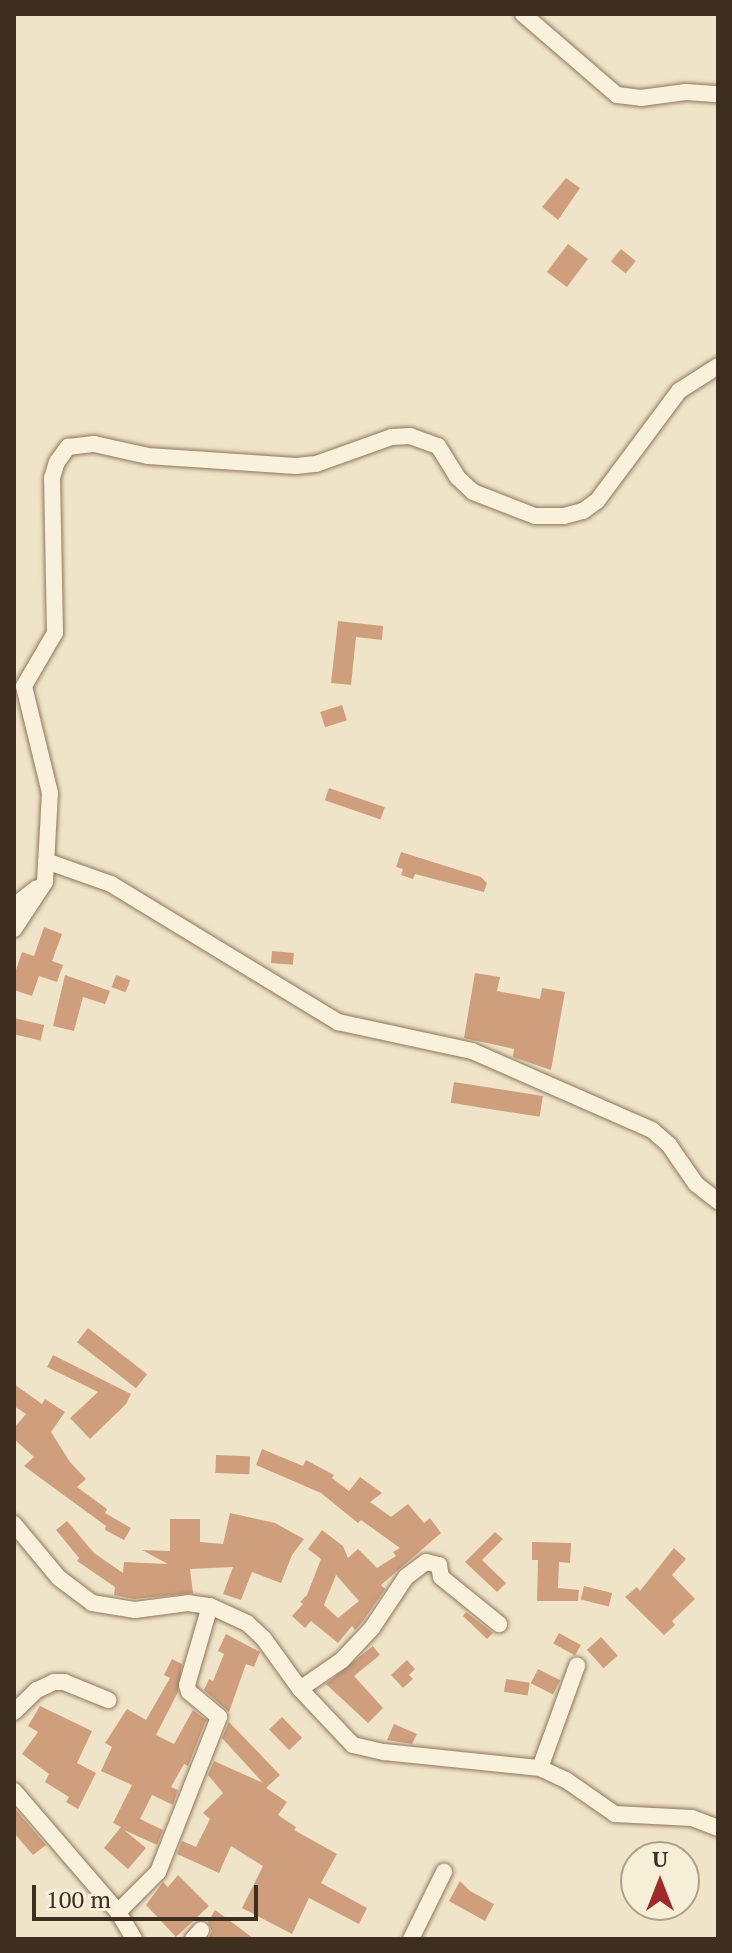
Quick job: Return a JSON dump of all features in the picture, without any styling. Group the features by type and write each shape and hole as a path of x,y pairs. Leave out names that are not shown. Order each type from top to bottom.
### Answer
{"street":[{"path":"523,14 605,89 617,95 641,98 686,92 718,94"},
{"path":"14,929 45,882 50,793 24,686 55,633 52,478 57,462 68,447 94,444 148,456 296,466 316,464 392,437 410,436 424,438 438,446 457,477 473,492 535,516 564,516 583,511 597,501 679,391 718,366"},
{"path":"46,861 120,889 338,1022 472,1051 652,1130 669,1145 696,1184 718,1201"},
{"path":"14,906 45,882"},
{"path":"14,1524 59,1578 92,1603 135,1610 188,1603 210,1606 247,1623 264,1639 300,1689 353,1745 384,1752 540,1768 566,1780 615,1814 692,1818 718,1828"},
{"path":"300,1689 342,1660 372,1628 406,1577 426,1562 439,1565 441,1577 499,1624"},
{"path":"118,1912 158,1872 219,1717 189,1692 187,1685 210,1606"},
{"path":"540,1768 577,1666"},
{"path":"14,1712 37,1690 54,1682 64,1682 108,1700"},
{"path":"14,1791 118,1912 134,1939"},
{"path":"411,1939 444,1872"}],"building":[{"path":"566,178 580,188 558,220 542,207"},
{"path":"568,244 588,259 567,287 547,272"},
{"path":"621,249 636,261 626,273 611,261"},
{"path":"338,621 383,626 382,640 356,637 351,685 331,683"},
{"path":"342,705 347,720 325,727 320,712"},
{"path":"329,788 385,807 381,820 325,800"},
{"path":"401,852 481,877 487,883 484,892 415,874 413,879 401,875 403,869 396,867"},
{"path":"44,927 62,934 52,961 63,965 57,982 39,976 32,996 14,990 14,976 22,952 34,956"},
{"path":"272,951 294,953 293,965 271,963"},
{"path":"475,973 500,977 497,991 540,999 542,988 565,992 551,1070 513,1057 514,1049 464,1038"},
{"path":"65,975 110,991 105,1004 83,997 74,1031 53,1026"},
{"path":"116,975 130,980 126,992 112,987"},
{"path":"14,1018 44,1025 41,1041 14,1034"},
{"path":"454,1082 543,1096 540,1117 451,1103"},
{"path":"88,1328 147,1374 136,1388 77,1342"},
{"path":"53,1355 131,1394 126,1404 90,1439 70,1418 98,1392 47,1367"},
{"path":"14,1384 42,1404 45,1399 65,1412 51,1432 70,1462 86,1479 77,1487 107,1509 105,1513 131,1528 124,1540 105,1530 106,1526 24,1466 34,1457 14,1439 14,1428 26,1414 14,1406"},
{"path":"262,1449 303,1466 306,1460 334,1475 332,1478 349,1491 360,1477 382,1493 370,1502 391,1517 408,1504 424,1523 430,1518 441,1533 381,1585 385,1589 363,1621 355,1630 352,1626 338,1643 311,1621 305,1628 292,1616 303,1604 300,1602 307,1595 321,1559 308,1549 322,1530 343,1546 348,1558 358,1549 377,1568 396,1556 393,1552 400,1548 361,1520 358,1523 321,1493 256,1465","holes":["336,1575 359,1601 338,1618 324,1605"]},
{"path":"216,1455 250,1456 249,1474 215,1473"},
{"path":"230,1513 275,1523 304,1539 292,1555 281,1583 252,1572 241,1600 223,1594 233,1567 190,1569 193,1593 134,1599 114,1595 115,1587 77,1561 79,1558 56,1530 67,1521 94,1553 123,1573 124,1562 168,1564 142,1550 170,1551 170,1519 200,1519 200,1542 223,1544"},
{"path":"495,1532 503,1539 482,1560 506,1583 497,1592 465,1562"},
{"path":"532,1542 571,1543 570,1563 559,1562 558,1588 579,1590 578,1601 537,1601 538,1560 532,1560"},
{"path":"674,1548 686,1559 672,1575 695,1599 672,1621 675,1625 664,1635 625,1597 637,1587 640,1591"},
{"path":"584,1586 612,1593 609,1607 581,1600"},
{"path":"466,1612 493,1633 487,1639 463,1616"},
{"path":"559,1633 581,1645 575,1656 553,1643"},
{"path":"226,1634 260,1652 254,1667 246,1664 229,1712 204,1690 209,1679 213,1681 224,1654 218,1651"},
{"path":"601,1637 618,1656 604,1668 587,1650"},
{"path":"373,1646 380,1655 354,1676 383,1708 368,1723 326,1684"},
{"path":"172,1659 182,1664 178,1692 156,1735 174,1744 193,1710 206,1720 188,1766 184,1764 171,1787 178,1790 173,1805 152,1795 140,1819 163,1830 157,1845 124,1830 146,1848 128,1869 104,1848 121,1827 113,1823 132,1785 101,1771 112,1747 105,1743 127,1709 146,1720 170,1678 164,1675"},
{"path":"407,1660 415,1669 409,1675 413,1679 403,1688 391,1675"},
{"path":"538,1669 560,1680 553,1695 531,1683"},
{"path":"506,1679 530,1683 528,1696 504,1692"},
{"path":"40,1706 92,1731 77,1763 96,1773 78,1809 66,1802 69,1797 45,1782 49,1774 22,1754 38,1732 28,1726"},
{"path":"282,1717 302,1738 289,1750 269,1730"},
{"path":"229,1722 280,1775 266,1788 287,1802 278,1815 296,1827 294,1830 337,1854 321,1883 367,1908 359,1924 309,1898 292,1934 242,1908 263,1866 231,1846 219,1873 177,1854 182,1841 196,1847 210,1819 203,1813 223,1793 208,1775 214,1761 263,1783 222,1738"},
{"path":"394,1724 417,1734 412,1744 387,1740"},
{"path":"14,1808 46,1845 33,1855 14,1833"},
{"path":"178,1875 209,1906 176,1937 146,1905 163,1882 168,1887"},
{"path":"460,1881 470,1891 494,1904 485,1921 449,1901"},
{"path":"215,1910 254,1939 208,1939 212,1931 208,1922"}]}
